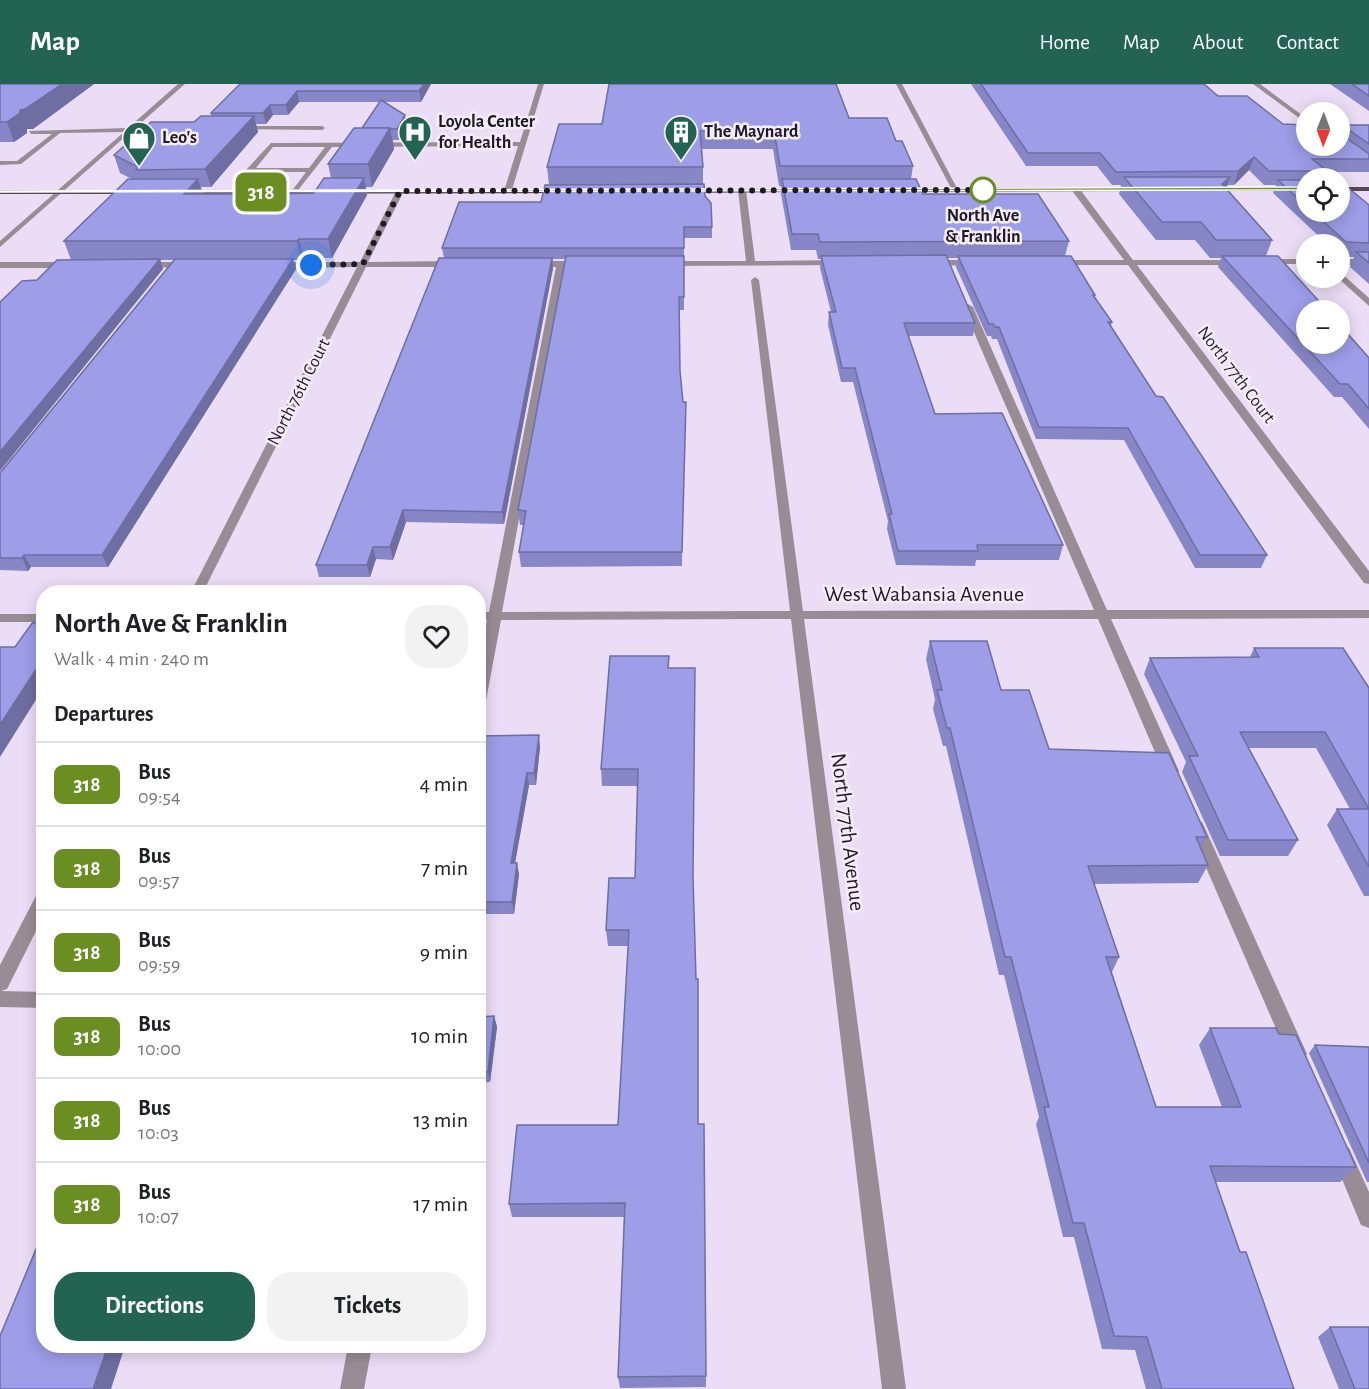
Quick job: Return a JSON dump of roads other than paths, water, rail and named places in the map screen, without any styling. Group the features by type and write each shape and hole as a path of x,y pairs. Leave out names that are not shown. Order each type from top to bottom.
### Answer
{"main road":[{"path":"897,190 1145,189"},
{"path":"1191,189 1296,189"},
{"path":"1350,189 1369,189"},
{"path":"672,190 813,190"},
{"path":"174,192 578,191"},
{"path":"0,192 141,192"}],"street":[{"path":"0,245 182,84"},
{"path":"508,191 541,84"},
{"path":"899,84 956,190"},
{"path":"1257,84 1296,113"},
{"path":"31,132 143,128"},
{"path":"232,128 322,128"},
{"path":"0,163 19,164 59,131"},
{"path":"311,170 250,170 271,145 522,144"},
{"path":"295,192 330,145"},
{"path":"742,190 751,264"},
{"name":"North 77th Court","path":"1076,190 1369,580"},
{"name":"North 76th Court","path":"201,585 400,191"},
{"path":"1350,194 1360,200"},
{"path":"1043,263 1296,262"},
{"path":"1350,262 1369,262"},
{"path":"651,264 857,263"},
{"path":"914,263 951,269 984,263"},
{"path":"265,265 470,264"},
{"path":"527,264 595,264"},
{"path":"486,664 561,264"},
{"path":"0,265 76,265"},
{"path":"134,265 197,265"},
{"path":"167,274 174,265"},
{"name":"North 77th Avenue","path":"755,280 894,1389"},
{"path":"1350,285 1369,303"},
{"path":"963,296 1180,790"},
{"name":"West Wabansia Avenue","path":"486,616 1369,614"},
{"path":"0,618 36,618"},
{"path":"1189,812 1301,1064"},
{"path":"0,983 36,913"},
{"path":"0,999 36,1000"},
{"path":"1335,1140 1369,1217"},
{"path":"352,1389 359,1353"}],"place":[{"name":"Loyola Center for Health","path":"415,161"},
{"name":"The Maynard","path":"681,161"},
{"name":"Leo's","path":"139,167"},
{"name":"North Ave & Franklin","path":"983,190"}]}
